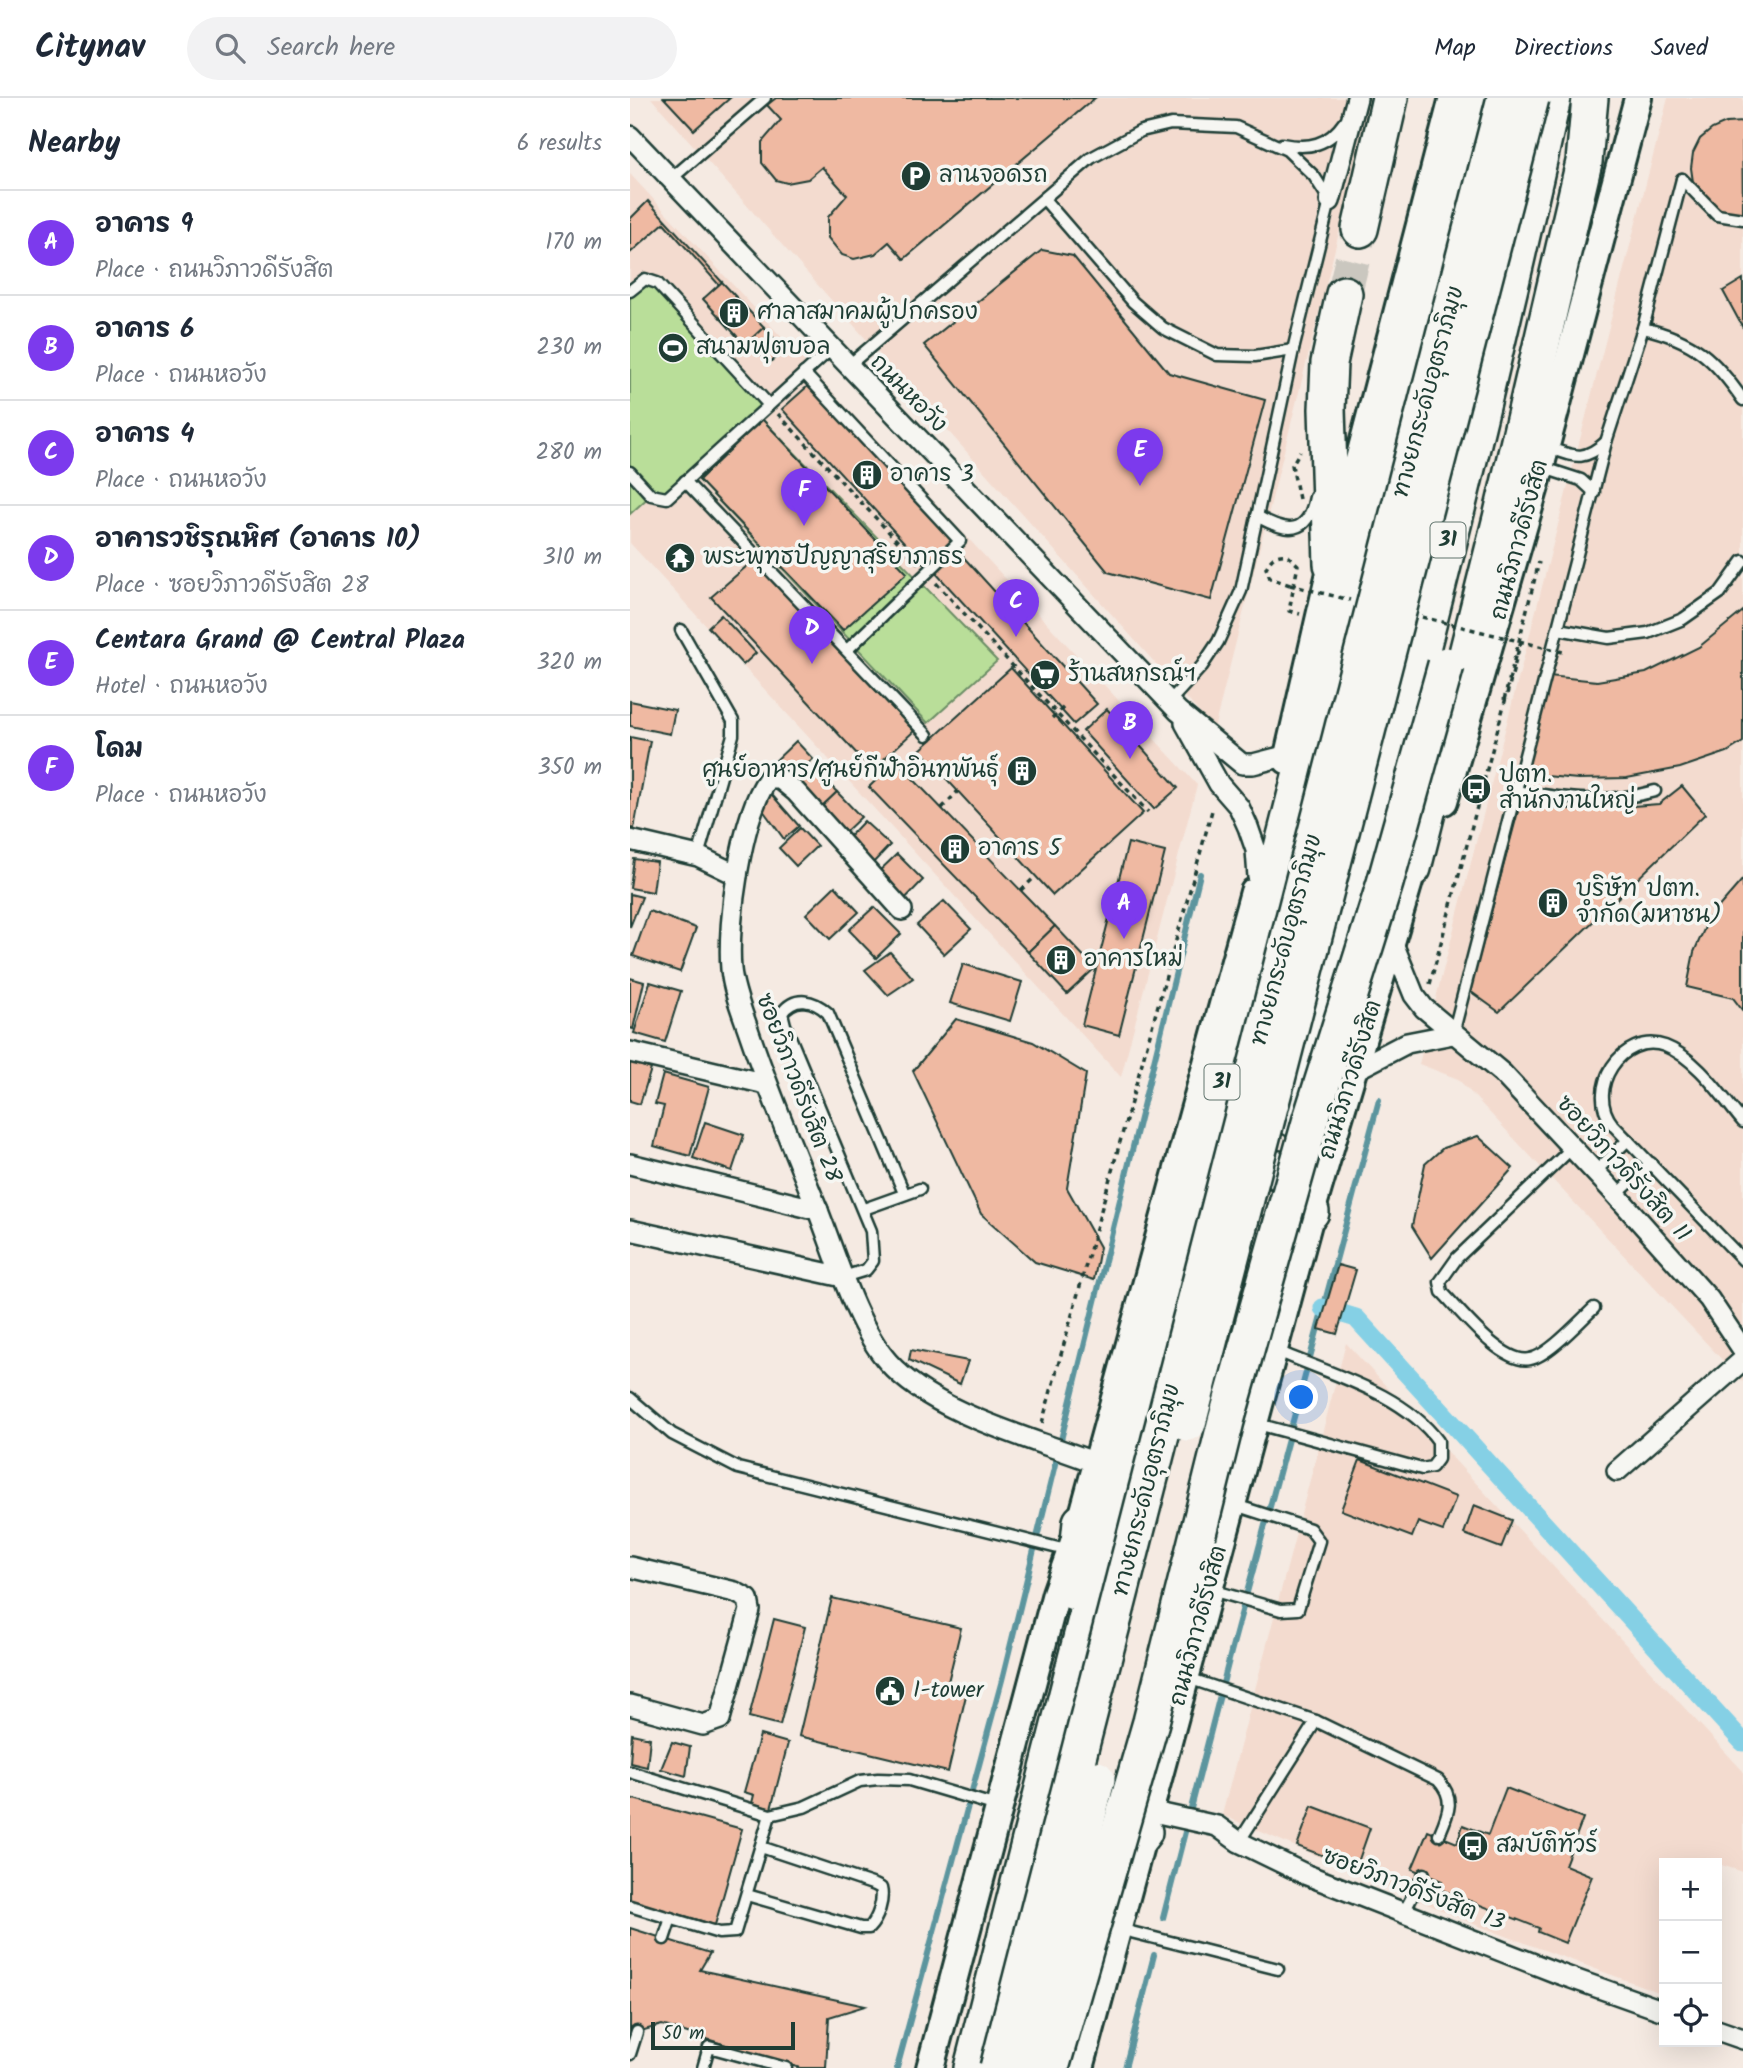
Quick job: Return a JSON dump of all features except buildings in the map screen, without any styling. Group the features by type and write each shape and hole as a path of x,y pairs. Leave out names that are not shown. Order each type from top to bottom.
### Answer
{"highway":[{"path":"1360,229 1390,98"},
{"path":"1402,407 1456,98"},
{"name":"31","path":"972,2068 1326,672 1402,407 1483,98"},
{"name":"ทางยกระดับอุตราภิมุข","path":"998,2068 1505,98"},
{"path":"1413,868 1476,619 1584,162 1590,98"},
{"path":"1049,2068 1151,1722 1226,1421 1311,1119 1385,883 1446,665 1504,425 1552,99"},
{"name":"ทางยกระดับอุตราภิมุข","path":"1025,2068 1552,99"},
{"name":"ถนนวิภาวดีรังสิต","path":"1049,2068 1279,1169 1334,980 1448,541 1552,99"},
{"path":"1332,564 1321,424 1329,363 1344,294"},
{"path":"1279,1169 1311,1212"},
{"path":"961,2068 1014,1804 1069,1616 1076,1537"},
{"path":"1091,1898 1156,1819"}],"main road":[{"name":"31","path":"1076,1537 1258,877 1332,564 1456,98"},
{"name":"ถนนวิภาวดีรังสิต","path":"1080,2068 1119,1929 1156,1819 1185,1677 1311,1212 1413,868 1448,794 1457,766 1543,457 1638,98"},
{"path":"930,2068 1014,1804"}],"street":[{"path":"1330,201 1356,102"},
{"name":"ถนนหอวัง","path":"630,136 1174,707 1242,764 1289,755"},
{"path":"1174,707 1219,785 1239,807 1256,850 1258,877"},
{"name":"ซอยวิภาวดีรังสิต 28","path":"902,910 796,792 780,779 768,779 752,807 737,874 731,968 766,1084 843,1277 886,1360 902,1376 926,1393 958,1408 1096,1463"},
{"path":"630,840 698,856 737,874"},
{"name":"ซอยวิภาวดีรังสิต 11","path":"1392,941 1414,995 1424,1008 1502,1073 1595,1172 1709,1299 1743,1350"},
{"path":"1354,1070 1407,1043 1453,1034"},
{"path":"630,1052 766,1084"},
{"path":"630,1164 818,1210"},
{"path":"630,1230 843,1277"},
{"path":"1617,1471 1743,1360"},
{"path":"630,1567 742,1595 748,1599 750,1610 719,1719 703,1725 630,1705"},
{"name":"ซอยวิภาวดีรังสิต 13","path":"1156,1819 1217,1826 1239,1842 1307,1875 1557,1973 1659,2009"},
{"path":"1722,2032 1743,2039"}],"lane":[{"path":"671,179 765,98"},
{"path":"848,366 1091,158 1141,131 1171,124 1198,123 1236,127 1275,142 1305,148 1324,141 1340,129 1356,102"},
{"path":"1174,707 1230,620 1241,591 1293,349 1330,201 1314,176 1275,142"},
{"path":"1453,1034 1606,442 1643,328 1682,179 1717,215 1743,219"},
{"path":"1044,199 1115,283 1163,328 1217,355 1255,356 1293,349"},
{"path":"630,291 645,279 657,283 768,404"},
{"path":"1643,328 1666,334 1708,355 1743,400"},
{"path":"630,472 651,495 662,499 832,348"},
{"path":"804,373 960,541 846,650"},
{"path":"1543,457 1587,456 1606,442"},
{"path":"1543,457 1581,480 1594,492"},
{"path":"685,481 927,735"},
{"path":"1257,516 1287,529 1297,527 1308,519 1315,486"},
{"path":"1558,629 1609,638 1648,633 1683,618 1720,593 1743,561"},
{"path":"681,630 733,721 733,735 698,856"},
{"path":"1516,791 1572,801 1603,801 1656,791"},
{"path":"843,1277 866,1270 873,1261 871,1231 785,1024 782,1013 800,1000 814,1002 828,1013 904,1194"},
{"path":"1741,1253 1604,1114 1601,1091 1606,1079 1624,1055 1638,1046 1651,1044 1674,1051 1697,1069 1743,1122"},
{"path":"1595,1172 1628,1140"},
{"path":"1572,1148 1457,1258 1440,1282 1442,1292 1488,1339 1507,1355 1523,1359 1531,1359 1543,1352 1594,1308"},
{"path":"1616,1195 1651,1163"},
{"path":"864,1209 920,1189"},
{"path":"1254,1423 1422,1469 1432,1467 1438,1459 1438,1441 1412,1415 1380,1396 1273,1349"},
{"path":"630,1398 672,1434 738,1468 1076,1537"},
{"path":"1209,1589 1281,1610 1298,1609 1319,1541 1310,1529 1232,1504"},
{"path":"1185,1677 1316,1721 1438,1780 1447,1789 1450,1800 1439,1835"},
{"path":"1239,1842 1316,1721"},
{"path":"630,1772 770,1815 804,1807 860,1781 878,1779 909,1780 1014,1804"},
{"path":"630,1906 730,1935 739,1924 770,1815"},
{"path":"747,1895 861,1928 873,1923 879,1908 881,1888 761,1847"},
{"path":"1404,1912 1424,1874"},
{"path":"664,1939 671,1918"},
{"path":"1119,1929 1278,1969"},
{"path":"630,2054 637,2032"},
{"path":"703,2068 709,2047 786,2068"}],"path":[{"path":"768,404 1148,812"},
{"path":"1292,465 1303,446"},
{"path":"936,550 945,560"},
{"path":"1289,611 1299,571 1293,558 1279,555 1270,560 1266,568 1270,578 1290,585"},
{"path":"1504,705 1503,691 1539,559"},
{"path":"1424,1008 1521,641 1563,652"},
{"path":"1052,718 1063,708"},
{"path":"883,760 889,767"},
{"path":"1038,1440 1219,785"},
{"path":"942,808 958,792"},
{"path":"1021,890 1036,876"}],"shaded area":[{"path":"651,98 1373,98 1214,729"},
{"path":"1668,98 1743,98 1743,1382 1458,1079 1419,1064"},
{"path":"630,174 1197,785 1121,1077 630,543"},
{"path":"1346,1343 1743,1771 1743,1872 1722,1865 1722,1858 1659,1858 1659,1992 1476,1925 1222,1815"}],"green space":[{"name":"สนามฟุตบอล","path":"648,279 768,404 661,499 651,495 630,514 630,291"},
{"path":"762,419 997,661 928,723 699,480"}],"waterway":[{"path":"897,2068 1002,1680 1200,874"},
{"path":"1163,1918 1231,1652 1379,1100"},
{"path":"1323,1308 1356,1318 1743,1742"},
{"path":"1125,2068 1154,1955"}],"tunnel":[{"path":"1344,294 1360,229"}],"place":[{"name":"ลานจอดรถ","path":"916,176"},
{"name":"ศาลาสมาคมผู้ปกครอง","path":"734,313"},
{"name":"สนามฟุตบอล","path":"673,348"},
{"name":"อาคาร 3","path":"867,475"},
{"name":"Centara Grand @ Central Plaza","path":"1140,486"},
{"name":"โดม","path":"804,526"},
{"name":"พระพุทธปัญญาสุริยาภาธร","path":"680,558"},
{"name":"อาคาร 4","path":"1016,637"},
{"name":"อาคารวชิรุณหิศ (อาคาร 10)","path":"812,664"},
{"name":"ร้านสหกรณ์ฯ","path":"1045,675"},
{"name":"อาคาร 6","path":"1130,759"},
{"name":"ศูนย์อาหาร/ศูนย์กีฬาอินทพันธุ์","path":"1022,771"},
{"name":"ปตท. สำนักงานใหญ่","path":"1476,789"},
{"name":"อาคาร 5","path":"955,849"},
{"name":"บริษัท ปตท. จำกัด(มหาชน)","path":"1553,903"},
{"name":"อาคาร 9","path":"1124,939"},
{"name":"อาคารใหม่","path":"1061,960"},
{"name":"I-tower","path":"890,1691"},
{"name":"สมบัติทัวร์","path":"1473,1846"}]}
